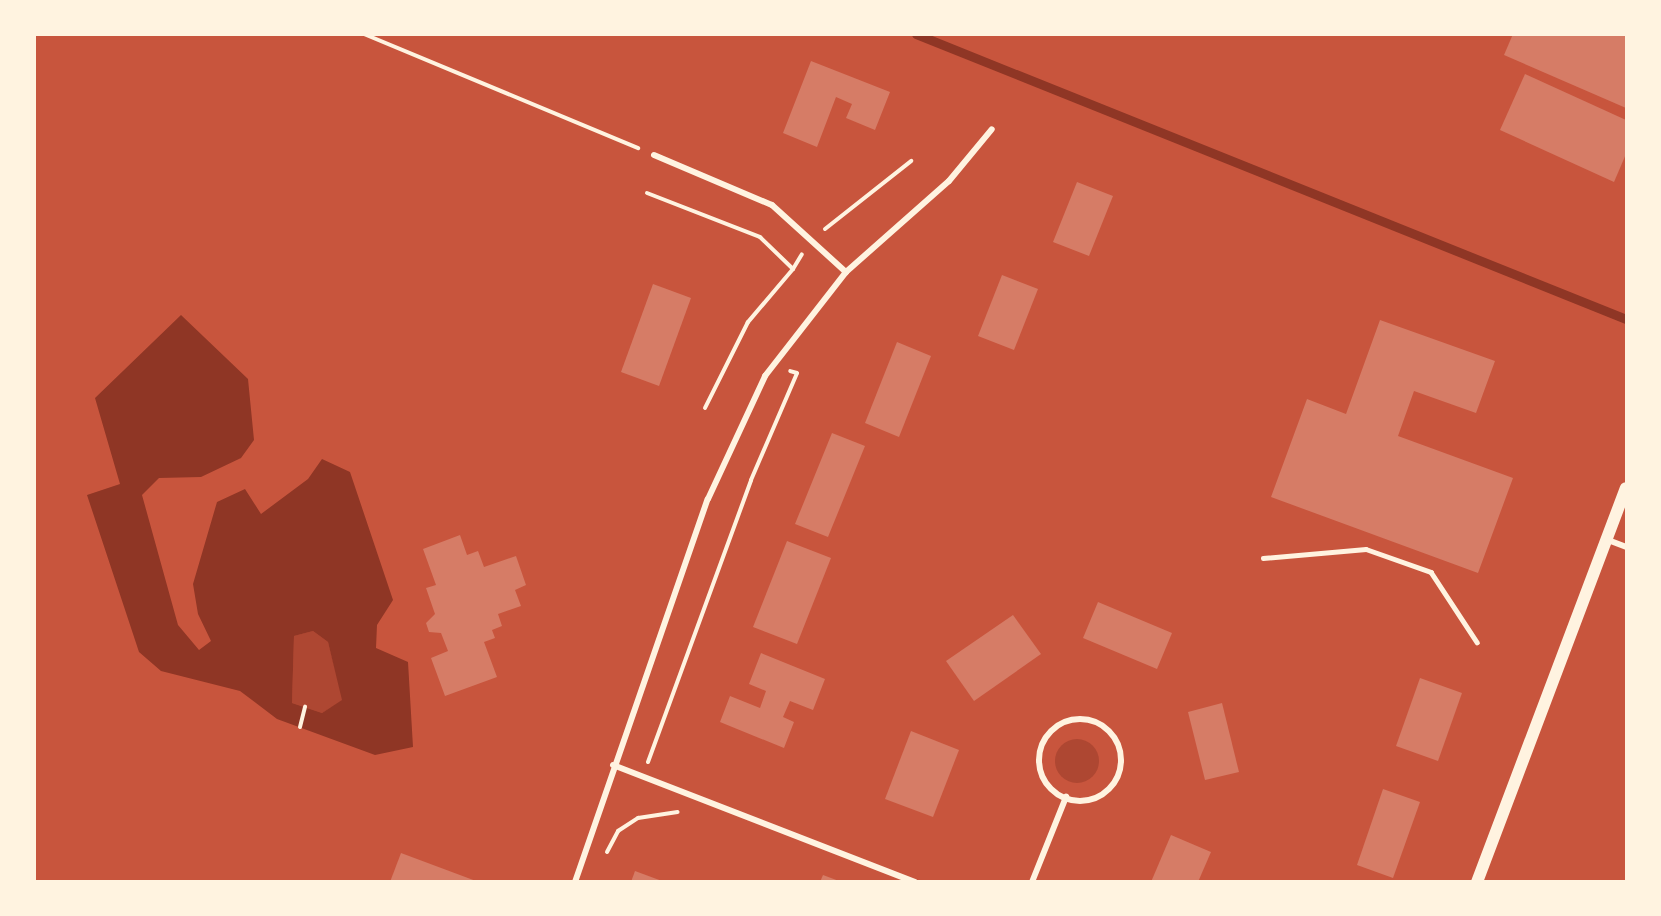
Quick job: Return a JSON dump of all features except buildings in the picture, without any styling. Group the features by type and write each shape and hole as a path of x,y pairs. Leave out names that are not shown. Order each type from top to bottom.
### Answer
{"main road":[{"path":"1477,882 1626,488"}],"street":[{"path":"575,882 613,765 708,499 772,366 846,272 949,181 992,129"},
{"path":"654,155 772,204 846,272"},
{"path":"1608,540 1626,547"},
{"path":"1065,722 1093,722 1119,749 1118,775 1090,800 1066,797 1044,781 1039,753 1044,740 1065,722"},
{"path":"613,765 915,882"},
{"path":"1032,882 1066,797"}],"lane":[{"path":"1263,558 1366,549 1431,572 1477,642"}],"path":[{"path":"364,34 654,155"},
{"path":"705,408 748,322 793,269 812,239 911,161"},
{"path":"646,193 760,237 793,269"},
{"path":"642,776 751,480 798,373 772,366"},
{"path":"300,727 305,707"},
{"path":"604,861 618,831 638,818 681,813"}],"shaded area":[{"path":"181,315 248,379 254,440 241,458 201,477 159,478 142,495 178,625 199,650 211,641 198,614 193,584 217,502 245,489 261,514 308,479 322,459 350,472 393,600 377,625 376,648 408,662 413,747 375,755 277,719 240,691 161,671 139,652 87,495 120,484 95,398","holes":["313,631 328,642 342,700 322,713 292,703 294,636"]},
{"path":"313,631 328,642 343,700 322,713 292,703 294,636"},
{"path":"1077,739 1086,740 1093,745 1098,752 1098,770 1093,777 1086,782 1077,783 1068,782 1061,777 1056,770 1055,761 1056,752 1061,745 1068,740"}],"waterway":[{"path":"916,34 1626,319"}]}
